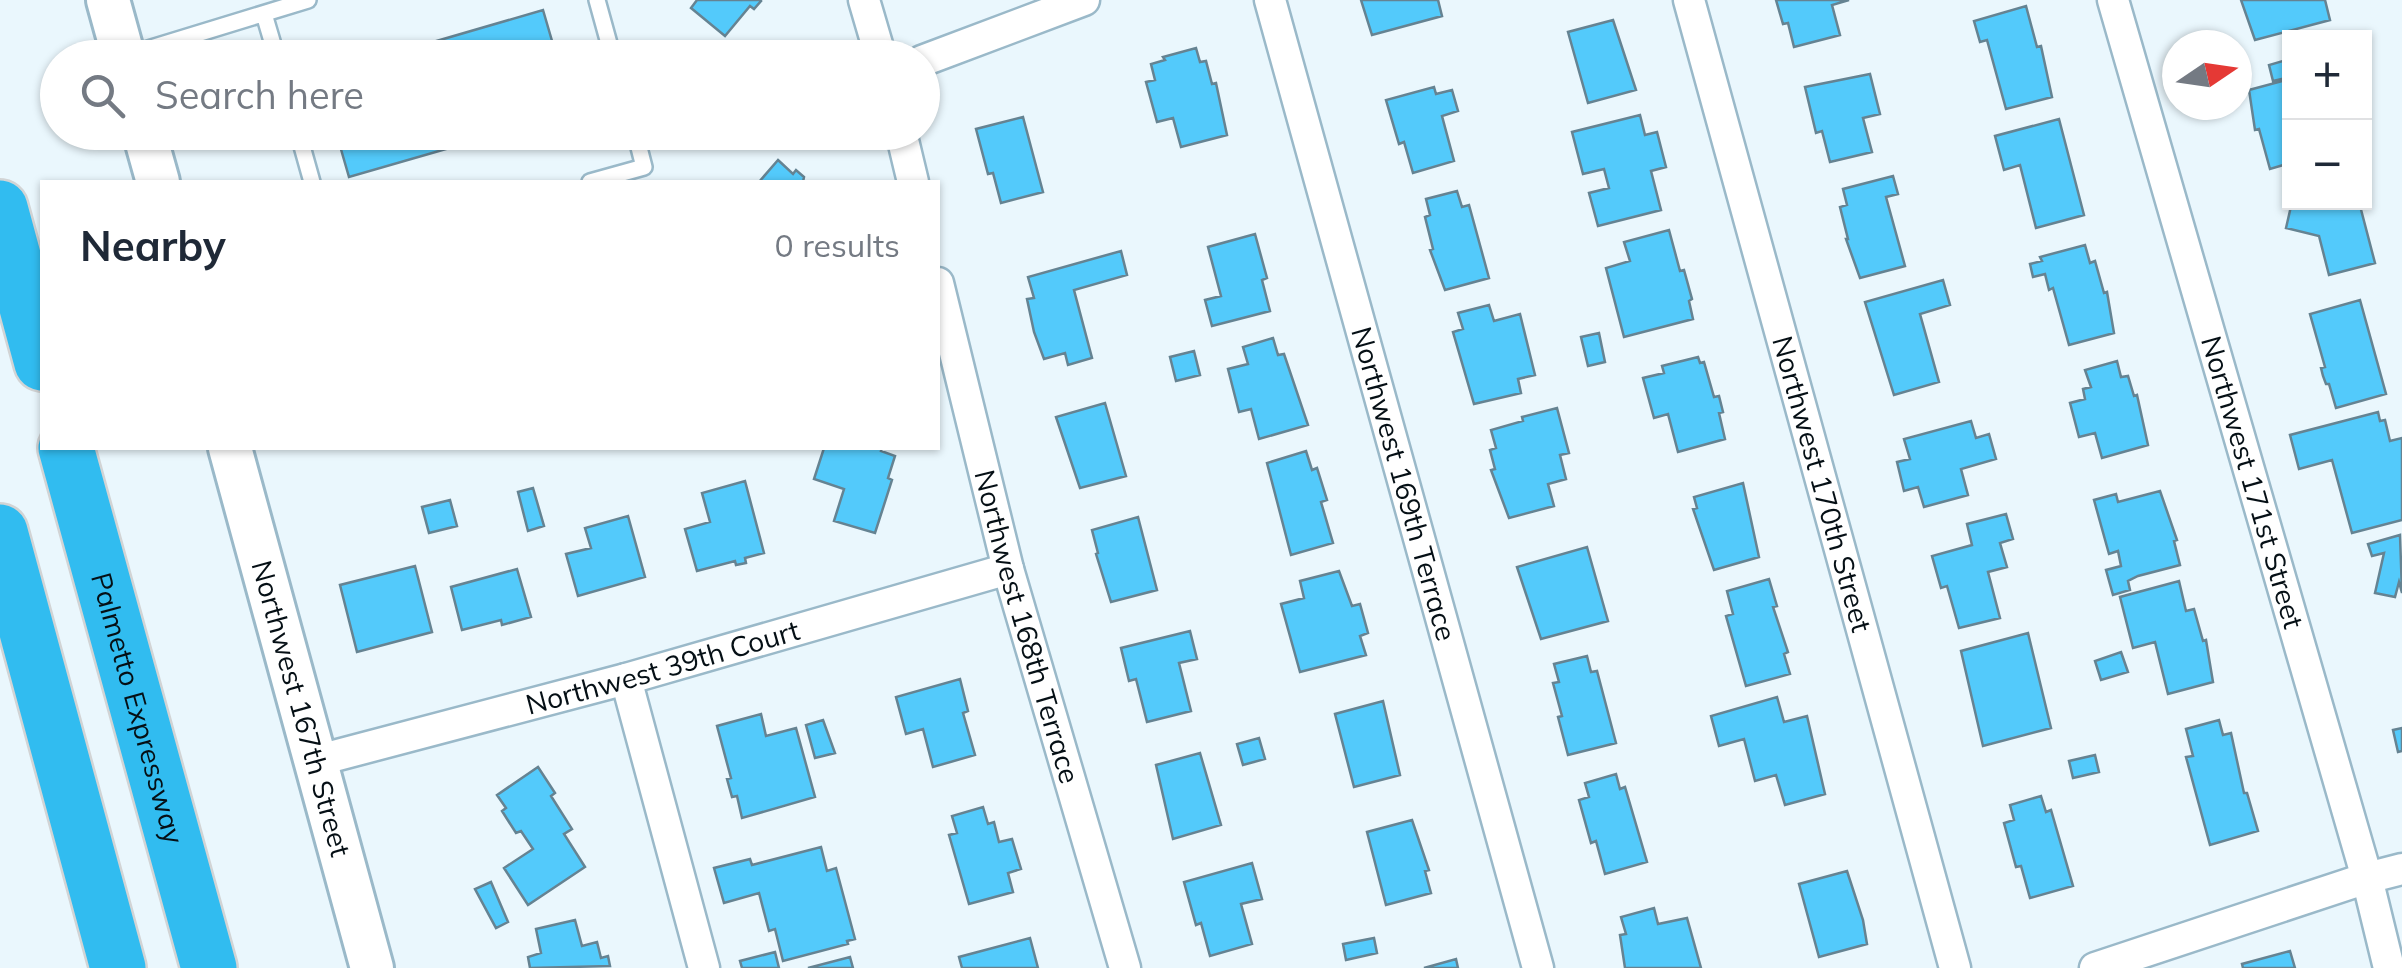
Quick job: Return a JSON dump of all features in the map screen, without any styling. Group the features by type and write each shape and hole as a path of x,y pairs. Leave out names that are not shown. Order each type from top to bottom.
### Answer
{"highway":[{"path":"0,208 40,356"},
{"name":"Palmetto Expressway","path":"67,450 208,968"},
{"path":"0,532 118,968"}],"street":[{"path":"108,0 119,40"},
{"path":"864,0 876,40"},
{"path":"940,54 1084,0"},
{"name":"Northwest 169th Terrace","path":"1270,0 1538,968"},
{"name":"Northwest 170th Street","path":"1689,0 1955,968"},
{"name":"Northwest 171st Street","path":"2114,0 2367,878 2389,968"},
{"path":"149,150 157,180"},
{"path":"905,150 912,180"},
{"name":"Northwest 168th Terrace","path":"940,291 1008,569 1125,968"},
{"name":"Northwest 167th Street","path":"231,450 372,968"},
{"name":"Northwest 39th Court","path":"315,761 626,680 1008,569"},
{"path":"626,680 704,968"},
{"path":"2095,968 2367,878 2402,870"}],"lane":[{"path":"179,40 308,0"},
{"path":"597,0 608,40"},
{"path":"264,14 272,40"},
{"path":"303,150 311,180"},
{"path":"597,180 644,167 640,150"}],"building":[{"path":"697,0 761,1 754,9 750,6 725,36 691,8"},
{"path":"1361,0 1438,0 1442,16 1372,35"},
{"path":"1776,0 1849,0 1832,5 1840,35 1794,47"},
{"path":"2241,0 2325,0 2330,20 2255,40"},
{"path":"2026,6 2037,47 2041,46 2052,97 2006,109 1987,40 1980,42 1974,21"},
{"path":"543,10 552,40 440,40"},
{"path":"1613,20 1636,90 1588,103 1568,32"},
{"path":"1196,48 1200,62 1206,61 1212,84 1216,83 1227,135 1181,147 1173,118 1157,122 1146,82 1155,80 1151,64"},
{"path":"2282,61 2282,79 2273,81 2269,65"},
{"path":"1870,74 1880,114 1863,118 1872,152 1830,162 1822,131 1816,133 1805,87"},
{"path":"2282,81 2282,165 2270,169 2259,129 2255,130 2252,89"},
{"path":"1434,87 1436,94 1452,90 1458,111 1442,116 1454,161 1413,173 1404,142 1399,144 1386,100"},
{"path":"1640,115 1645,135 1657,132 1666,167 1651,171 1661,210 1598,226 1589,193 1609,188 1604,169 1583,174 1572,132"},
{"path":"1023,117 1043,192 1001,203 993,173 988,174 976,129"},
{"path":"2059,119 2084,215 2036,228 2020,165 2004,170 1995,136"},
{"path":"341,150 443,150 349,177"},
{"path":"778,160 793,174 796,170 804,177 803,180 761,180"},
{"path":"1893,176 1898,194 1886,197 1905,266 1860,278 1846,239 1840,207 1847,205 1843,189"},
{"path":"1457,191 1462,207 1469,205 1489,278 1445,290 1430,250 1433,249 1425,217 1430,215 1426,199"},
{"path":"2290,210 2361,210 2375,263 2329,275 2319,236 2286,228"},
{"path":"1669,230 1692,299 1689,301 1693,319 1624,337 1606,268 1630,261 1624,242"},
{"path":"1255,234 1267,278 1262,280 1270,311 1212,326 1205,300 1221,296 1208,247"},
{"path":"2085,245 2090,263 2095,261 2104,293 2107,292 2114,333 2069,345 2053,288 2049,290 2045,274 2033,277 2030,264 2042,261 2040,257"},
{"path":"1121,251 1127,275 1074,290 1092,358 1068,365 1065,353 1044,359 1027,299 1034,298 1028,277"},
{"path":"1943,280 1950,305 1920,314 1939,382 1894,395 1865,302"},
{"path":"2360,300 2386,394 2336,408 2323,376 2321,368 2325,367 2310,314"},
{"path":"1489,305 1494,321 1520,314 1535,375 1518,379 1521,393 1474,404 1453,332 1463,329 1458,313"},
{"path":"1599,333 1605,362 1588,366 1581,337"},
{"path":"1273,338 1278,355 1284,354 1308,425 1259,439 1251,409 1239,412 1228,369 1248,364 1243,347"},
{"path":"1194,351 1200,375 1176,381 1170,357"},
{"path":"1698,357 1700,363 1704,362 1714,397 1719,396 1725,439 1678,452 1668,414 1654,418 1643,378 1664,373 1662,366"},
{"path":"2117,361 2121,377 2128,376 2134,396 2137,395 2148,445 2102,458 2095,433 2079,437 2070,403 2085,399 2083,389 2091,387 2085,370"},
{"path":"1105,403 1126,476 1080,488 1056,417"},
{"path":"1557,408 1569,453 1560,455 1566,479 1548,484 1554,506 1509,518 1491,470 1495,469 1490,450 1496,448 1491,430"},
{"path":"2378,412 2380,421 2385,420 2390,441 2402,438 2402,520 2352,533 2332,460 2299,469 2290,435"},
{"path":"1971,421 1976,438 1989,434 1996,459 1961,469 1968,495 1924,507 1918,487 1904,491 1897,462 1910,459 1904,439"},
{"path":"823,450 881,450 895,456 888,478 892,480 875,533 834,521 844,489 814,479"},
{"path":"1306,451 1312,470 1317,468 1327,500 1321,502 1333,543 1291,555 1267,463"},
{"path":"745,481 764,553 745,558 746,563 736,565 735,561 697,571 685,529 710,522 702,493"},
{"path":"1743,483 1759,557 1714,570 1693,509 1697,508 1694,497"},
{"path":"533,488 544,526 528,531 518,492"},
{"path":"2160,491 2177,540 2174,541 2180,565 2138,576 2128,581 2130,590 2113,595 2106,570 2121,566 2118,551 2109,554 2094,500 2116,494 2118,502"},
{"path":"450,500 457,526 429,533 422,507"},
{"path":"2006,514 2013,539 2000,543 2007,567 1988,572 2000,618 1959,628 1947,586 1941,588 1932,556 1972,545 1967,524"},
{"path":"628,516 645,577 578,596 566,554 591,548 585,528"},
{"path":"1138,517 1157,590 1111,602 1092,530"},
{"path":"2400,535 2402,593 2399,582 2395,597 2375,593 2384,553 2372,556 2368,544"},
{"path":"1587,547 1608,621 1541,639 1517,567"},
{"path":"415,566 432,632 357,652 340,585"},
{"path":"517,569 531,617 462,630 451,587"},
{"path":"1339,571 1352,606 1360,604 1368,633 1360,636 1366,655 1300,672 1281,604 1304,598 1300,581"},
{"path":"1769,579 1790,674 1746,686 1726,616 1733,614 1727,591"},
{"path":"2179,581 2186,611 2194,609 2203,641 2206,640 2213,682 2168,694 2155,642 2133,648 2120,597"},
{"path":"1190,631 1197,659 1179,663 1191,711 1147,722 1136,679 1129,681 1121,648"},
{"path":"2028,633 2051,728 1983,746 1961,651"},
{"path":"2121,652 2128,672 2101,680 2095,661"},
{"path":"1587,656 1591,672 1597,671 1616,743 1568,755 1558,717 1562,716 1553,683 1559,682 1554,664"},
{"path":"960,679 968,711 963,713 975,755 933,767 923,729 906,734 896,697"},
{"path":"1777,697 1784,722 1807,716 1825,794 1785,805 1776,775 1755,781 1744,739 1719,746 1711,716"},
{"path":"1383,701 1400,775 1354,787 1335,714"},
{"path":"761,714 766,736 796,728 815,797 742,818 737,796 732,797 727,779 731,778 717,726"},
{"path":"823,720 835,753 815,758 806,725"},
{"path":"2219,720 2223,735 2231,733 2244,793 2258,831 2210,845 2186,757 2193,756 2186,729"},
{"path":"2402,728 2402,751 2398,752 2393,730"},
{"path":"1259,738 1265,759 1243,765 1237,744"},
{"path":"1200,753 1221,825 1173,839 1156,765"},
{"path":"2095,755 2099,772 2073,778 2069,761"},
{"path":"538,767 572,829 564,834 585,867 528,905 504,868 533,849 521,831 516,833 497,795"},
{"path":"1616,774 1620,789 1625,787 1647,862 1605,874 1579,800 1589,797 1585,783"},
{"path":"2041,796 2046,812 2051,810 2073,886 2030,898 2021,866 2016,867 2004,823 2014,820 2010,805"},
{"path":"983,807 988,824 994,822 999,842 1012,839 1021,869 1008,873 1013,892 969,904 949,835 957,833 952,816"},
{"path":"1412,820 1429,870 1425,871 1431,893 1386,905 1367,832"},
{"path":"821,847 827,871 836,868 855,939 783,961 775,929 769,931 759,893 724,903 714,868 750,859 752,865"},
{"path":"1252,863 1262,899 1241,904 1252,944 1210,956 1184,882"},
{"path":"1847,871 1867,944 1819,957 1799,884"},
{"path":"491,882 508,922 496,928 475,889"},
{"path":"1654,908 1658,924 1687,918 1701,968 1625,968 1620,935 1626,934 1621,917"},
{"path":"575,920 582,946 597,942 601,958 608,956 610,966 530,968 528,957 541,953 536,929"},
{"path":"1030,938 1038,968 962,968 959,957"},
{"path":"1374,938 1377,953 1346,960 1343,944"},
{"path":"2290,951 2295,968 2243,968 2242,964"},
{"path":"775,952 779,968 742,968 740,961"},
{"path":"850,957 853,968 808,968"},
{"path":"1456,959 1458,968 1424,968"}]}
